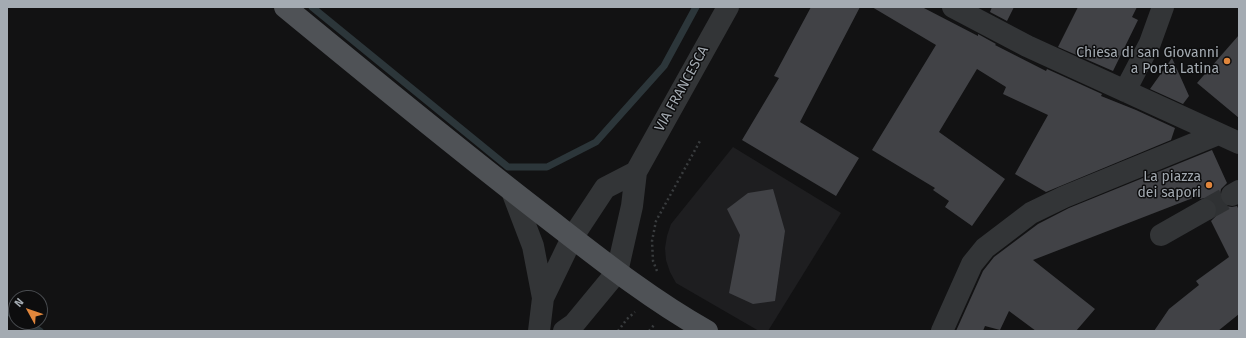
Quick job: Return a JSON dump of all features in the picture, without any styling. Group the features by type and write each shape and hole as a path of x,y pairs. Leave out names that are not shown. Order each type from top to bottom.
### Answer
{"main road":[{"path":"285,7 512,192 617,272 707,331"}],"street":[{"name":"VIA FRANCESCA","path":"617,272 632,206 636,172 728,7"},
{"path":"953,7 1027,46 1239,143"},
{"path":"1124,91 1150,43 1163,7"},
{"path":"942,331 972,264 985,248 1031,213 1064,196 1218,134"},
{"path":"543,298 572,238 605,188 636,172"},
{"path":"512,192 532,246 543,298 539,331"},
{"path":"1161,235 1205,210"},
{"path":"564,331 574,324 617,272"}],"path":[{"path":"658,274 653,261 652,241 656,221 700,141"},
{"path":"618,331 627,318 638,309"}],"shaded area":[{"path":"733,147 841,213 768,331 759,331 676,283 666,260 665,248 671,224"}],"building":[{"path":"811,7 860,7 800,122 859,158 836,196 742,140 779,78 774,76"},
{"path":"872,7 922,7 978,36 978,34 996,44 995,45 1046,71 1047,69 1102,94 1101,96 1175,128 1171,140 1046,192 1015,174 1048,115 1003,94 1006,87 977,69 939,132 1005,179 972,226 945,207 949,201 933,190 935,188 872,150 936,45"},
{"path":"992,7 1014,7 1007,21 990,12"},
{"path":"1078,7 1137,7 1132,17 1138,20 1113,71 1058,47"},
{"name":"Chiesa di san Giovanni a Porta Latina","path":"1239,35 1239,118 1197,83"},
{"path":"1172,58 1189,96 1183,104 1150,89"},
{"path":"1212,150 1227,183 1221,189 1221,201 1226,206 1237,206 1239,210 1239,314 1218,331 1154,331 1169,309 1199,285 1196,281 1229,257 1211,221 1216,216 1216,204 1211,199 1200,199 1198,196 1033,260 1095,309 1076,331 1036,331 1009,311 1000,330 985,326 983,331 956,331 983,271 994,257 1038,224 1069,208"},
{"path":"773,189 785,231 775,301 753,304 729,293 740,235 727,209 748,193"}],"waterway":[{"path":"312,7 508,167 547,167 596,142 664,66 696,7"}],"tunnel":[{"path":"1205,210 1232,195"}],"place":[{"name":"Chiesa di san Giovanni a Porta Latina","path":"1227,61"},
{"name":"La piazza dei sapori","path":"1209,185"}]}
